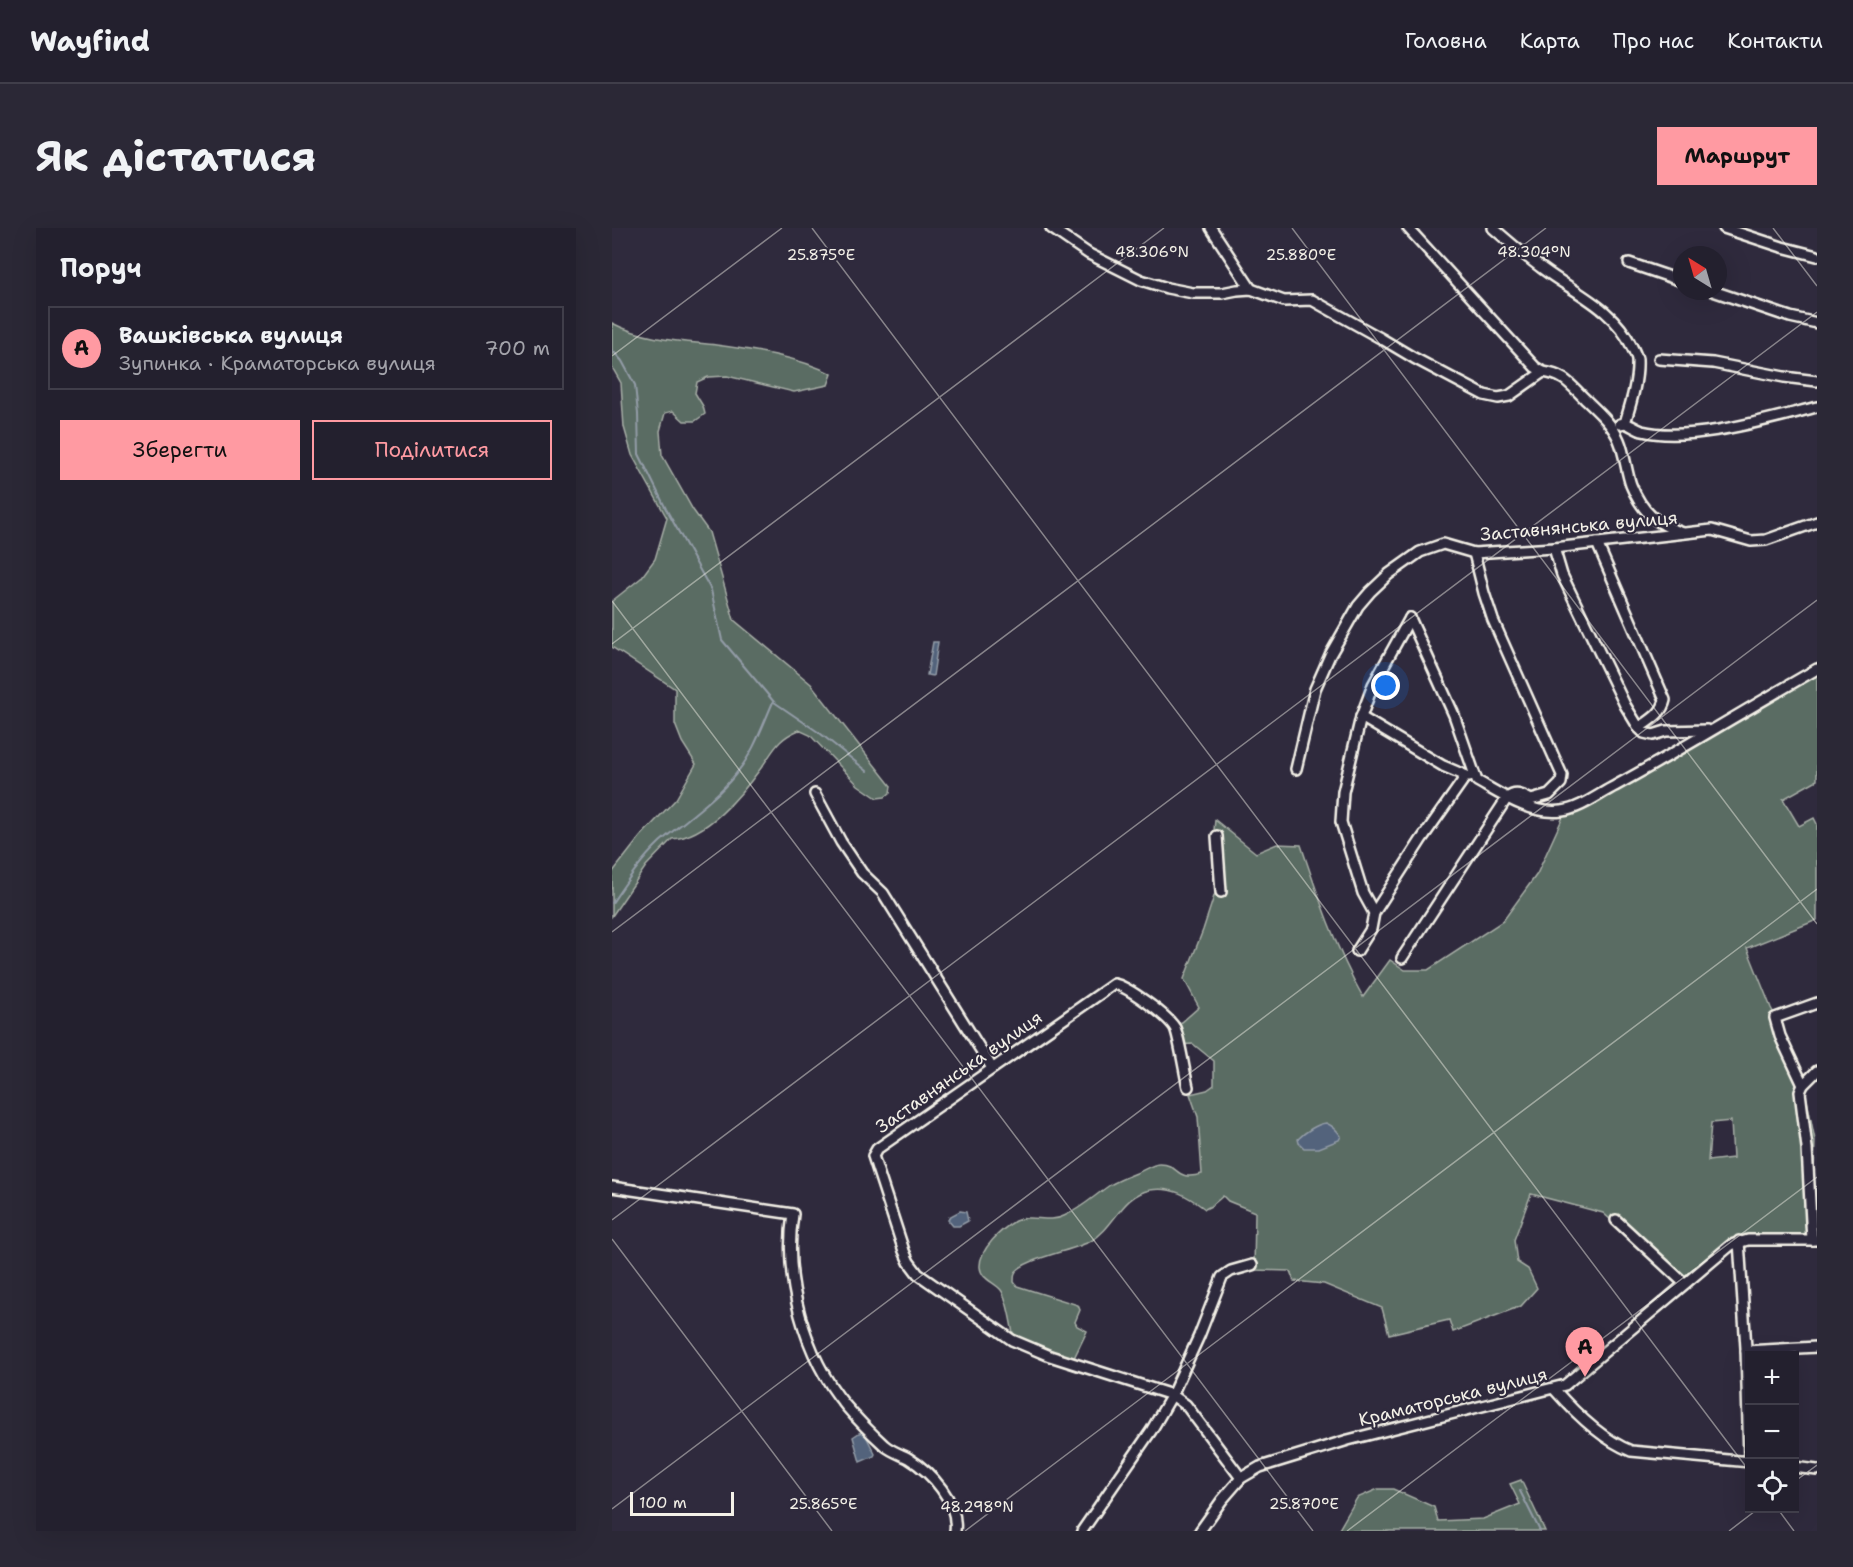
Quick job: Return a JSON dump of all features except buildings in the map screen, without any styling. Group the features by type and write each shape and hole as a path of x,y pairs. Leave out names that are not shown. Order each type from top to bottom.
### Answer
{"street":[{"path":"1051,228 1089,254 1149,282 1193,293 1222,293 1251,289 1284,301 1312,300 1328,311 1484,394 1498,398 1509,396 1543,372"},
{"path":"1211,228 1251,289"},
{"path":"1408,228 1535,367 1569,381 1613,428 1623,450 1631,484 1644,508 1664,527 1683,533"},
{"path":"1493,228 1523,255 1553,277 1598,305 1627,336 1637,358 1633,394 1625,423"},
{"path":"1724,228 1782,247 1817,255"},
{"path":"1629,263 1673,278"},
{"path":"1727,296 1790,317 1817,323"},
{"path":"1659,359 1713,363 1817,381"},
{"path":"1613,428 1625,423 1639,430 1678,434 1716,430 1817,408"},
{"name":"Заставнянська вулиця","path":"1296,769 1315,689 1330,655 1358,606 1370,592 1406,561 1433,547 1443,544 1474,553 1554,548 1712,530 1751,541 1766,540 1817,522"},
{"path":"1597,543 1665,700 1664,707 1638,728"},
{"path":"1554,548 1562,576 1638,728 1644,733 1653,735 1666,731 1710,730"},
{"path":"1402,958 1507,798 1519,793 1531,800 1549,795 1561,783 1562,775 1493,620 1474,553"},
{"path":"1374,913 1364,893 1341,822 1343,792 1361,717 1373,685 1410,618 1454,715 1477,781"},
{"path":"1361,717 1443,766 1507,798 1542,810 1561,812 1576,807 1638,773 1817,669"},
{"path":"1357,951 1371,929 1374,913 1466,776"},
{"path":"815,794 862,873 883,893 992,1068"},
{"path":"1217,836 1221,892"},
{"name":"Заставнянська вулиця","path":"1188,1087 1176,1029 1133,993 1114,984 875,1151 875,1162 909,1262 918,1274 1012,1340 1050,1356 1172,1395 1186,1405 1241,1478"},
{"path":"1803,1085 1780,1036 1775,1018 1817,1003"},
{"path":"1817,1071 1803,1085 1800,1092 1814,1240 1748,1240 1735,1243 1746,1351 1817,1347"},
{"path":"1806,1148 1817,1148"},
{"path":"612,1187 794,1214 790,1236 790,1259 805,1335 824,1375 846,1405 885,1446 926,1471 948,1499 953,1510 955,1531"},
{"path":"1616,1220 1684,1284"},
{"name":"Краматорська вулиця","path":"1200,1531 1241,1478 1260,1467 1348,1440 1565,1385 1735,1243"},
{"path":"1082,1531 1151,1431 1172,1395 1199,1336 1222,1277 1231,1270 1252,1265"},
{"path":"1554,1389 1566,1403 1614,1444 1631,1451 1745,1462"},
{"path":"1747,1405 1749,1459"},
{"path":"1799,1468 1817,1470"}],"green space":[{"path":"612,323 650,336 775,355 805,363 832,374 828,385 794,392 727,376 708,377 697,382 695,393 705,414 695,421 684,421 673,411 665,413 660,431 662,455 693,510 709,532 734,620 811,684 891,786 890,793 885,797 877,798 858,785 810,735 799,730 786,737 777,746 744,790 722,813 698,831 672,839 646,866 612,916 612,873 640,837 676,799 696,764 682,742 675,724 675,689 612,647 612,601 641,578 655,559 667,518 632,455 624,427 621,383 612,367"},
{"path":"1817,673 1817,780 1783,799 1799,826 1814,818 1817,824 1817,920 1747,948 1771,1008 1791,1046 1802,1075 1815,1140 1812,1240 1746,1241 1732,1246 1684,1284 1603,1213 1531,1194 1514,1240 1517,1262 1528,1269 1537,1288 1521,1306 1453,1332 1449,1320 1389,1334 1382,1308 1324,1284 1294,1281 1290,1271 1254,1270 1255,1212 1228,1201 1223,1196 1205,1209 1179,1193 1158,1189 1140,1193 1132,1199 1091,1241 1028,1263 1015,1273 1014,1282 1017,1286 1078,1305 1080,1310 1075,1322 1077,1326 1087,1331 1073,1360 1014,1338 1003,1294 983,1275 980,1267 983,1253 1004,1229 1021,1219 1052,1219 1064,1216 1110,1185 1155,1165 1166,1165 1186,1176 1202,1174 1198,1117 1190,1094 1207,1090 1214,1085 1214,1061 1193,1044 1177,1045 1172,1026 1182,1022 1199,1007 1184,979 1217,887 1213,840 1215,820 1256,853 1277,844 1301,845 1336,942 1363,997 1390,960 1405,970 1428,970 1503,921 1537,874 1563,817","holes":["1731,1121 1733,1158 1708,1161 1711,1123"]},
{"path":"1521,1480 1545,1531 1338,1531 1357,1498 1378,1489 1393,1489 1434,1507 1438,1521 1483,1519 1520,1504 1510,1484"}],"water":[{"path":"933,642 938,642 933,676 927,675"},
{"path":"1326,1123 1341,1136 1339,1140 1319,1148 1304,1148 1299,1143 1298,1139 1304,1134"},
{"path":"960,1211 966,1212 968,1221 959,1226 953,1226 948,1220 949,1217"},
{"path":"864,1432 875,1454 860,1462 853,1437"}],"waterway":[{"path":"612,350 622,361 635,385 639,454 666,509 711,590 722,640 774,702 821,734 867,771"},
{"path":"612,903 634,871 653,849 709,802 735,775 752,749 773,702"},
{"path":"1520,1491 1540,1531"}],"place":[{"name":"Вашківська вулиця","path":"1585,1377"}]}
